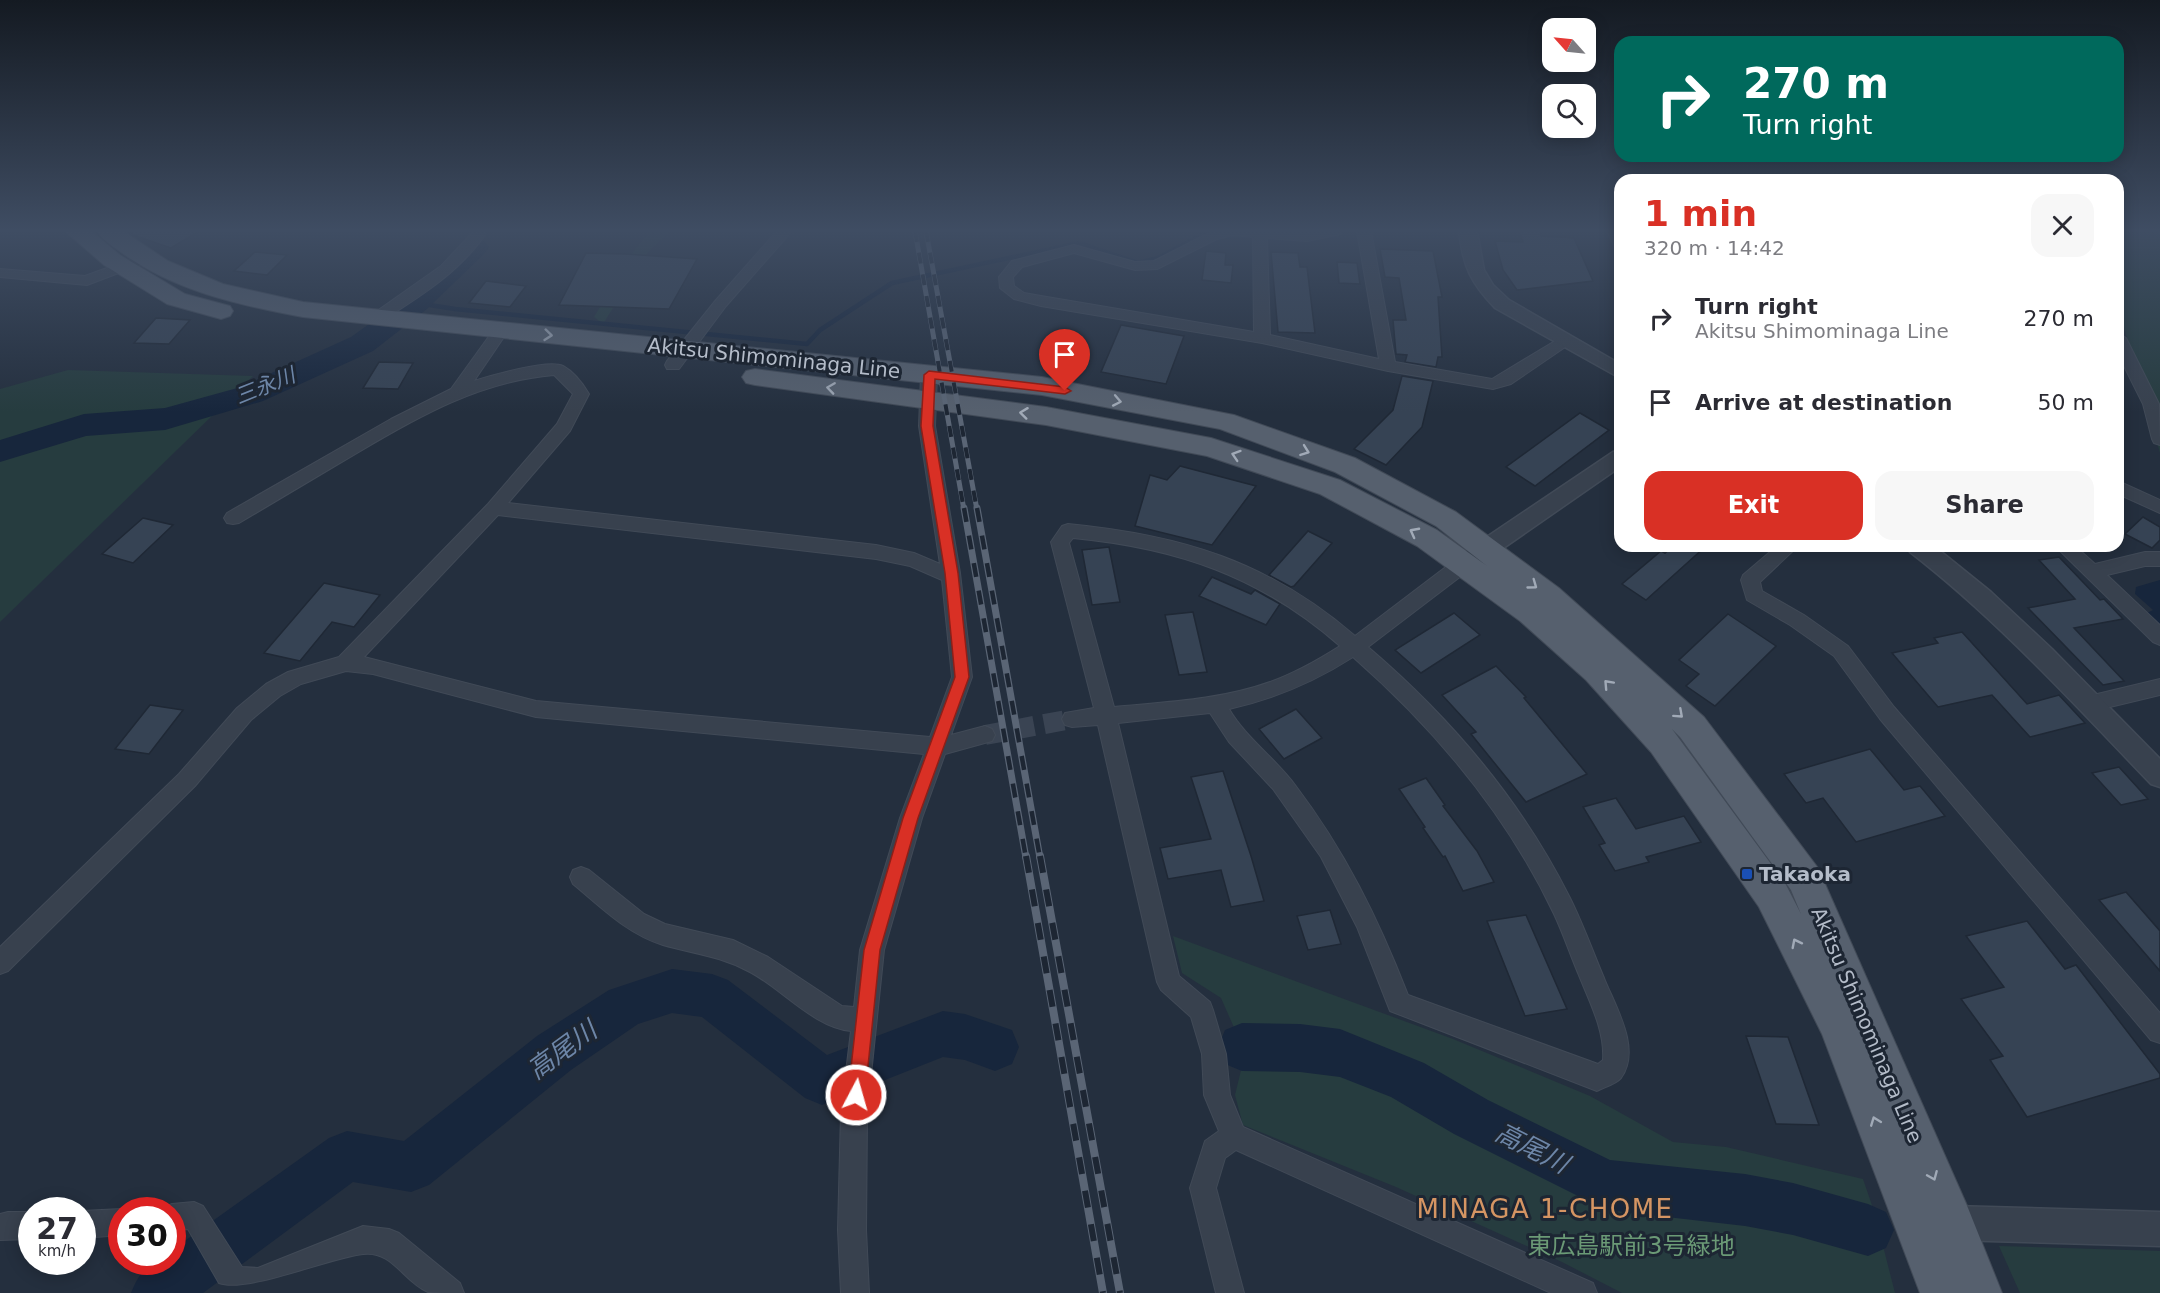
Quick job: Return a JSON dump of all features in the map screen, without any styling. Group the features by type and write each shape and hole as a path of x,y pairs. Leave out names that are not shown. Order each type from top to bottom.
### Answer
{"main road":[{"name":"Akitsu Shimominaga Line","path":"167,291 176,299 234,315 353,331 416,330 495,339 687,345 929,375 1042,386 1225,421 1345,465 1446,519 1474,557 1531,613 1604,679 1663,742 1772,895 1838,1025 1942,1293"},
{"name":"Akitsu Shimominaga Line","path":"219,291 263,304 375,319 416,330"},
{"name":"Akitsu Shimominaga Line","path":"687,345 929,402 1046,416 1211,447 1330,487 1427,538 1474,557 1548,596 1692,727 1805,880 1953,1223 1980,1293"}],"street":[{"path":"375,319 416,291"},
{"path":"687,345 731,291"},
{"path":"1012,291 1019,296 1041,301 1262,338 1388,366 1493,384 1505,380 1566,341"},
{"path":"1261,291 1262,338"},
{"path":"1375,291 1388,366"},
{"path":"1489,291 1502,304 1614,369"},
{"path":"457,393 495,339"},
{"path":"2124,350 2151,404 2160,439"},
{"path":"233,518 421,407 457,393 538,370 558,370 577,387 581,394 564,427 494,508 346,663"},
{"path":"855,1293 852,1230 854,1113 872,950 910,818 962,677 951,573 927,426 929,375"},
{"path":"1072,719 1215,703 1275,688 1354,648 1474,557 1614,461"},
{"path":"2124,490 2160,507"},
{"path":"494,508 876,552 914,560 942,573 951,573"},
{"path":"1215,703 1221,717 1239,741 1272,772 1298,804 1333,855 1369,924 1399,1003 1597,1078 1612,1069 1618,1053 1604,1009 1558,896 1511,817 1463,754 1398,687 1305,607 1260,579 1203,556 1153,542 1110,534 1068,531 1060,542 1106,716 1170,982 1201,1010 1214,1054 1217,1095 1233,1136 1583,1293"},
{"path":"1782,552 1750,580 1754,595 1797,620 1841,651 1887,713 2160,1031"},
{"path":"1926,552 1986,600 2160,776"},
{"path":"2070,552 2160,637"},
{"path":"2091,572 2145,559 2160,559"},
{"path":"0,963 187,780 244,714 273,690 295,678 346,663 373,666 536,709 938,747 985,735"},
{"path":"2089,704 2160,687"},
{"path":"581,877 636,922 663,934 725,948 760,965 838,1018 864,1020"},
{"path":"1230,1293 1203,1188 1214,1150 1233,1136"},
{"path":"186,1216 194,1215 208,1232 222,1266 235,1281 258,1282 363,1239 389,1243 450,1293"},
{"path":"1953,1223 2160,1229"},
{"path":"0,1227 18,1225"}],"green space":[{"path":"609,291 623,291 603,324 594,317"},
{"path":"2124,291 2160,291 2160,453 2124,327"},
{"path":"68,370 253,376 0,622 0,389"},
{"path":"1173,936 1453,1039 1590,1096 1673,1142 1726,1147 1863,1179 1877,1220 1789,1193 1710,1186 1622,1171 1590,1163 1455,1092 1338,1038 1286,1032 1240,1041 1221,998 1182,973"},
{"name":"東広島駅前3号緑地","path":"1244,1058 1323,1061 1404,1094 1608,1196 1681,1209 1796,1218 1883,1246 1895,1293 1622,1293 1562,1262 1396,1187 1243,1125 1235,1095"},
{"path":"1999,1246 2160,1251 2160,1293 2020,1293"}],"water":[{"path":"2160,580 2160,625 2147,613 2153,610 2135,594 2136,587"}],"building":[{"path":"478,291 522,291 510,307 469,303"},
{"path":"566,291 679,291 669,309 559,305"},
{"path":"1274,291 1310,291 1315,333 1278,332"},
{"path":"1401,291 1441,291 1442,297 1438,297 1442,357 1438,357 1436,367 1405,362 1407,355 1396,354 1393,320 1406,320"},
{"path":"156,318 190,320 169,344 134,343"},
{"path":"1121,325 1184,336 1166,384 1101,372"},
{"path":"379,362 413,363 398,389 363,388"},
{"path":"1402,376 1433,381 1422,427 1386,465 1354,449 1393,410"},
{"path":"1580,413 1609,430 1535,486 1506,467"},
{"path":"1180,466 1256,486 1212,545 1135,526 1150,475 1167,480"},
{"path":"2143,517 2160,527 2160,540 2152,548 2125,534"},
{"path":"143,518 173,525 133,563 102,554"},
{"path":"1308,531 1332,543 1294,586 1291,587 1269,575"},
{"path":"1109,547 1120,602 1092,605 1082,550"},
{"path":"1660,552 1699,552 1646,600 1622,584"},
{"path":"2059,557 2100,600 2104,599 2123,619 2074,628 2124,681 2103,685 2028,608 2075,599 2039,560"},
{"path":"1212,577 1251,594 1255,590 1280,604 1266,625 1199,596"},
{"path":"324,583 380,595 354,627 332,622 300,661 264,653"},
{"path":"1193,612 1207,672 1179,675 1165,615"},
{"path":"1454,613 1480,635 1421,673 1395,650"},
{"path":"1728,614 1776,646 1715,706 1686,686 1699,674 1679,660"},
{"path":"1962,632 2027,704 2059,695 2085,723 2030,737 1992,695 1938,707 1892,653 1938,643 1934,638"},
{"path":"1496,666 1526,697 1524,698 1587,774 1526,802 1471,734 1476,732 1442,695"},
{"path":"150,705 183,710 149,754 115,749"},
{"path":"1296,709 1322,738 1284,759 1259,729"},
{"path":"1870,749 1904,790 1920,786 1945,816 1856,842 1823,798 1806,803 1784,774"},
{"path":"2119,767 2148,799 2121,805 2092,773"},
{"path":"1223,771 1264,901 1231,907 1221,870 1168,879 1160,848 1211,839 1191,777"},
{"path":"1426,778 1445,805 1443,806 1477,851 1494,882 1463,891 1445,856 1443,857 1423,828 1425,827 1399,789"},
{"path":"1616,798 1636,829 1684,816 1701,842 1646,857 1649,862 1615,871 1599,845 1605,843 1583,807"},
{"path":"2126,892 2160,931 2160,971 2099,900"},
{"path":"1330,910 1341,944 1308,950 1297,916"},
{"path":"1526,915 1567,1009 1525,1016 1487,921"},
{"path":"2027,921 2065,969 2076,965 2160,1074 2160,1078 2027,1117 1990,1060 2003,1056 1961,999 2004,987 1966,936"},
{"path":"1746,1036 1788,1037 1819,1125 1776,1124"}],"waterway":[{"name":"三永川","path":"0,451 84,425 165,419 252,394 362,344 429,291"},
{"path":"417,303 455,309 807,344 820,330 879,291"},
{"name":"高尾川","path":"158,1293 347,1156 411,1167 554,1053 625,1006 672,991 712,996 822,1081 943,1034 965,1037 995,1047"},
{"name":"高尾川","path":"1242,1047 1300,1048 1340,1053 1407,1080 1471,1117 1606,1185 1745,1200 1793,1209 1868,1230"}],"tunnel":[{"path":"985,735 1072,719"}],"railway":[{"path":"926,291 964,510"},
{"path":"937,291 977,510"},
{"path":"964,508 1026,858"},
{"path":"977,508 1040,858"},
{"path":"1026,856 1103,1293"},
{"path":"1040,856 1120,1293"}],"place":[{"name":"Takaoka","path":"1747,874"}],"district":[{"name":"MINAGA 1-CHOME","path":"1545,1209"}],"route":[{"path":"856,1095 872,950 910,818 962,677 951,573 927,426 929,375 1042,386 1065,391"}]}
